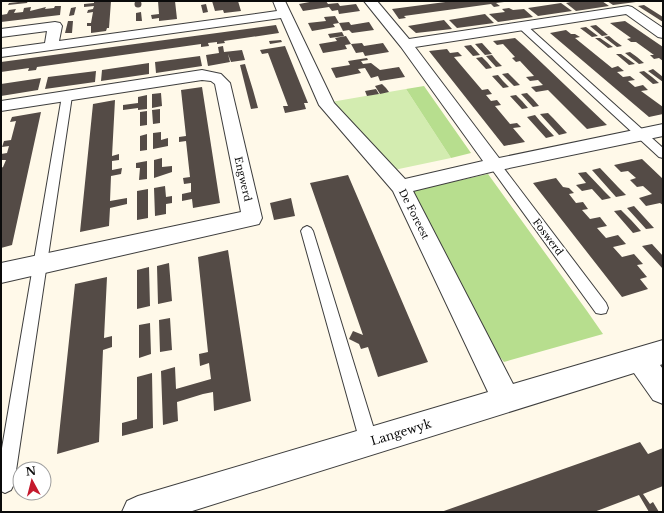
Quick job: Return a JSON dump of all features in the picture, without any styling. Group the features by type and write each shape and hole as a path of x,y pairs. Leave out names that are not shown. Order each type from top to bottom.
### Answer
{"street":[{"name":"Foswerd","path":"375,2 494,165"},
{"path":"1,53 282,8"},
{"name":"De Foreest","path":"282,8 327,105 401,187 506,399"},
{"path":"406,44 628,10 663,34"},
{"path":"1,33 55,26 51,46"},
{"name":"Engwerd","path":"1,106 202,75 216,77 222,83 252,218 1,273"},
{"path":"401,187 494,165 663,130"},
{"path":"651,356 663,390"},
{"name":"Langewyk","path":"138,512 651,356"}],"lane":[{"path":"522,26 663,154"},
{"path":"5,484 66,96"},
{"name":"Foswerd","path":"494,165 601,308"},
{"path":"307,231 369,442"}],"green space":[{"path":"424,86 471,153 451,158 406,89"},
{"path":"406,89 451,158 394,170 331,102"},
{"path":"488,174 603,334 504,362 489,343 412,191"}],"building":[{"path":"28,1 27,3 8,5 9,3"},
{"path":"94,1 111,1 109,28 107,28 106,31 91,33 91,26 87,26 87,23 91,23 93,12 87,13 88,10 93,9 94,6 84,7 84,4 94,3"},
{"path":"138,1 141,4 138,7 135,4"},
{"path":"158,1 175,1 177,19 159,21 159,18 152,19 151,15 159,14"},
{"path":"212,1 238,1 241,11 224,13 223,10 215,11"},
{"path":"315,1 326,1 328,4 338,3 340,6 356,4 360,11 339,14 338,10 332,11 329,7 303,11 299,4"},
{"path":"453,1 504,2 496,3 500,6 494,7 491,4 404,16 406,18 399,19 392,9"},
{"path":"575,1 602,1 609,6 576,11 566,3"},
{"path":"607,1 636,1 636,2 613,5"},
{"path":"561,3 572,11 538,16 528,8"},
{"path":"206,4 208,12 203,13 201,5"},
{"path":"644,5 663,17 663,22 638,6"},
{"path":"55,6 61,6 60,15 1,22 1,15 7,14 9,10 16,9 14,13 23,12 24,8 31,7 30,11 46,7 45,9 54,8"},
{"path":"76,7 74,15 69,16 71,8"},
{"path":"509,8 513,10 524,9 533,17 498,22 489,14 505,12 502,9"},
{"path":"141,12 142,21 136,21 136,13"},
{"path":"485,14 494,23 457,28 449,20"},
{"path":"335,16 339,23 333,24 335,27 312,31 308,23 326,21 324,17"},
{"path":"444,20 452,29 416,33 408,26"},
{"path":"68,21 73,21 72,33 65,33"},
{"path":"625,21 663,47 663,61 659,58 654,59 650,55 654,55 636,42 631,42 627,39 631,38 610,23"},
{"path":"349,22 351,25 369,22 374,30 352,33 349,30 343,31 339,23"},
{"path":"276,25 279,33 224,41 225,43 208,43 209,46 201,47 201,44 37,67 36,70 28,71 29,68 1,72 1,62"},
{"path":"596,25 608,35 602,36 590,26"},
{"path":"586,27 598,36 592,37 580,28"},
{"path":"566,30 571,34 575,34 580,37 575,38 612,68 618,66 624,71 617,72 623,77 630,76 635,80 628,81 635,87 643,85 648,90 641,91 663,107 663,114 649,117 550,33"},
{"path":"342,32 344,36 330,38 328,34"},
{"path":"346,36 351,44 345,45 347,49 323,53 319,44 337,41 335,38"},
{"path":"609,36 622,46 617,47 604,37"},
{"path":"515,38 607,125 587,129 548,90 536,92 531,87 543,85 538,80 530,81 526,77 534,76 520,61 516,62 512,58 515,57 503,44 497,45 493,41"},
{"path":"595,38 600,38 613,47 608,48"},
{"path":"281,40 282,42 270,44 269,41"},
{"path":"362,43 364,46 383,43 389,52 365,56 363,52 356,53 351,44"},
{"path":"482,43 492,54 485,55 475,44"},
{"path":"471,45 480,55 473,56 464,46"},
{"path":"223,46 224,52 242,50 245,60 231,62 228,54 230,62 208,66 206,55 219,53 218,47"},
{"path":"285,46 308,103 304,103 306,109 285,113 283,106 288,106 268,53 262,54 260,50"},
{"path":"447,49 450,53 458,52 462,56 454,57 482,90 488,89 492,94 486,95 491,101 497,100 501,105 495,106 510,124 517,123 521,127 513,128 525,142 504,146 429,51"},
{"path":"630,52 644,63 639,64 625,53"},
{"path":"616,54 621,54 635,64 629,65"},
{"path":"492,55 502,66 496,67 486,56"},
{"path":"200,56 202,66 156,73 155,62"},
{"path":"482,57 492,68 486,69 476,58"},
{"path":"367,58 368,60 361,61 363,64 371,63 380,70 399,67 405,77 380,81 378,76 371,78 365,68 358,69 361,73 336,78 331,68 350,65 348,61"},
{"path":"149,63 149,74 101,81 102,70"},
{"path":"245,64 258,108 251,109 240,65"},
{"path":"653,69 663,77 663,82 648,71"},
{"path":"96,71 95,82 45,89 48,77"},
{"path":"644,71 659,83 653,84 639,72"},
{"path":"508,73 520,85 514,86 502,74"},
{"path":"498,75 509,87 503,88 492,76"},
{"path":"41,78 38,90 1,96 1,84"},
{"path":"382,84 389,92 380,94 375,86"},
{"path":"202,87 220,203 193,208 192,199 182,201 182,194 191,192 191,183 184,184 183,178 190,177 186,141 179,142 179,137 186,136 181,90"},
{"path":"376,89 379,94 367,96 365,91"},
{"path":"161,93 162,106 152,108 152,94"},
{"path":"527,93 539,106 533,107 521,94"},
{"path":"147,95 147,109 138,110 138,108 123,110 123,105 138,103 138,97"},
{"path":"516,95 528,108 522,109 510,96"},
{"path":"115,100 112,156 119,154 119,160 112,161 112,170 122,168 121,174 111,176 110,201 127,198 127,204 110,208 109,226 80,232 93,104"},
{"path":"160,109 160,123 153,124 152,110"},
{"path":"147,111 147,125 140,126 140,112"},
{"path":"41,112 12,245 1,248 1,168 6,160 1,160 1,154 7,153 9,146 2,147 4,141 11,140 16,121 10,122 12,117"},
{"path":"548,113 567,133 559,135 540,114"},
{"path":"535,115 554,136 546,138 527,117"},
{"path":"161,132 161,140 168,138 168,146 153,149 153,133"},
{"path":"147,134 147,150 140,151 140,136"},
{"path":"162,158 162,167 172,166 172,172 154,178 154,160"},
{"path":"642,159 663,179 663,205 660,203 646,206 639,198 652,194 643,186 637,187 630,180 636,178 628,171 621,172 614,165"},
{"path":"147,161 147,179 139,180 140,168 136,168 136,163"},
{"path":"600,168 626,195 616,197 592,170"},
{"path":"586,172 611,198 602,200 592,189 582,191 576,185 586,183 578,173"},
{"path":"348,175 428,362 378,377 368,347 361,349 359,344 349,339 353,331 363,335 310,183"},
{"path":"556,178 563,187 569,188 574,193 569,194 576,203 583,202 588,209 582,210 590,219 600,217 607,226 597,228 606,238 618,235 626,244 613,247 622,257 634,254 643,264 637,265 647,277 640,279 648,289 622,297 533,183"},
{"path":"165,186 166,197 172,196 172,203 166,204 166,214 155,216 154,188"},
{"path":"148,189 148,218 137,220 137,191"},
{"path":"291,198 295,216 274,220 270,203"},
{"path":"634,206 654,228 646,229 627,208"},
{"path":"621,210 641,231 633,233 614,211"},
{"path":"652,244 663,256 663,269 642,246"},
{"path":"228,250 251,401 214,411 213,392 203,394 177,402 178,421 163,425 161,371 175,367 176,389 211,379 209,363 200,366 199,354 208,352 198,257"},
{"path":"169,263 172,301 158,304 157,266"},
{"path":"149,267 150,306 137,309 137,270"},
{"path":"107,277 104,338 112,336 112,347 103,350 99,442 57,454 75,284"},
{"path":"170,318 172,350 160,352 159,320"},
{"path":"150,323 151,354 139,358 139,325"},
{"path":"152,373 153,428 122,436 122,423 137,419 137,377"},
{"path":"640,442 648,454 663,448 663,486 643,494 650,504 653,502 659,512 649,512 639,495 594,512 441,512"}]}
